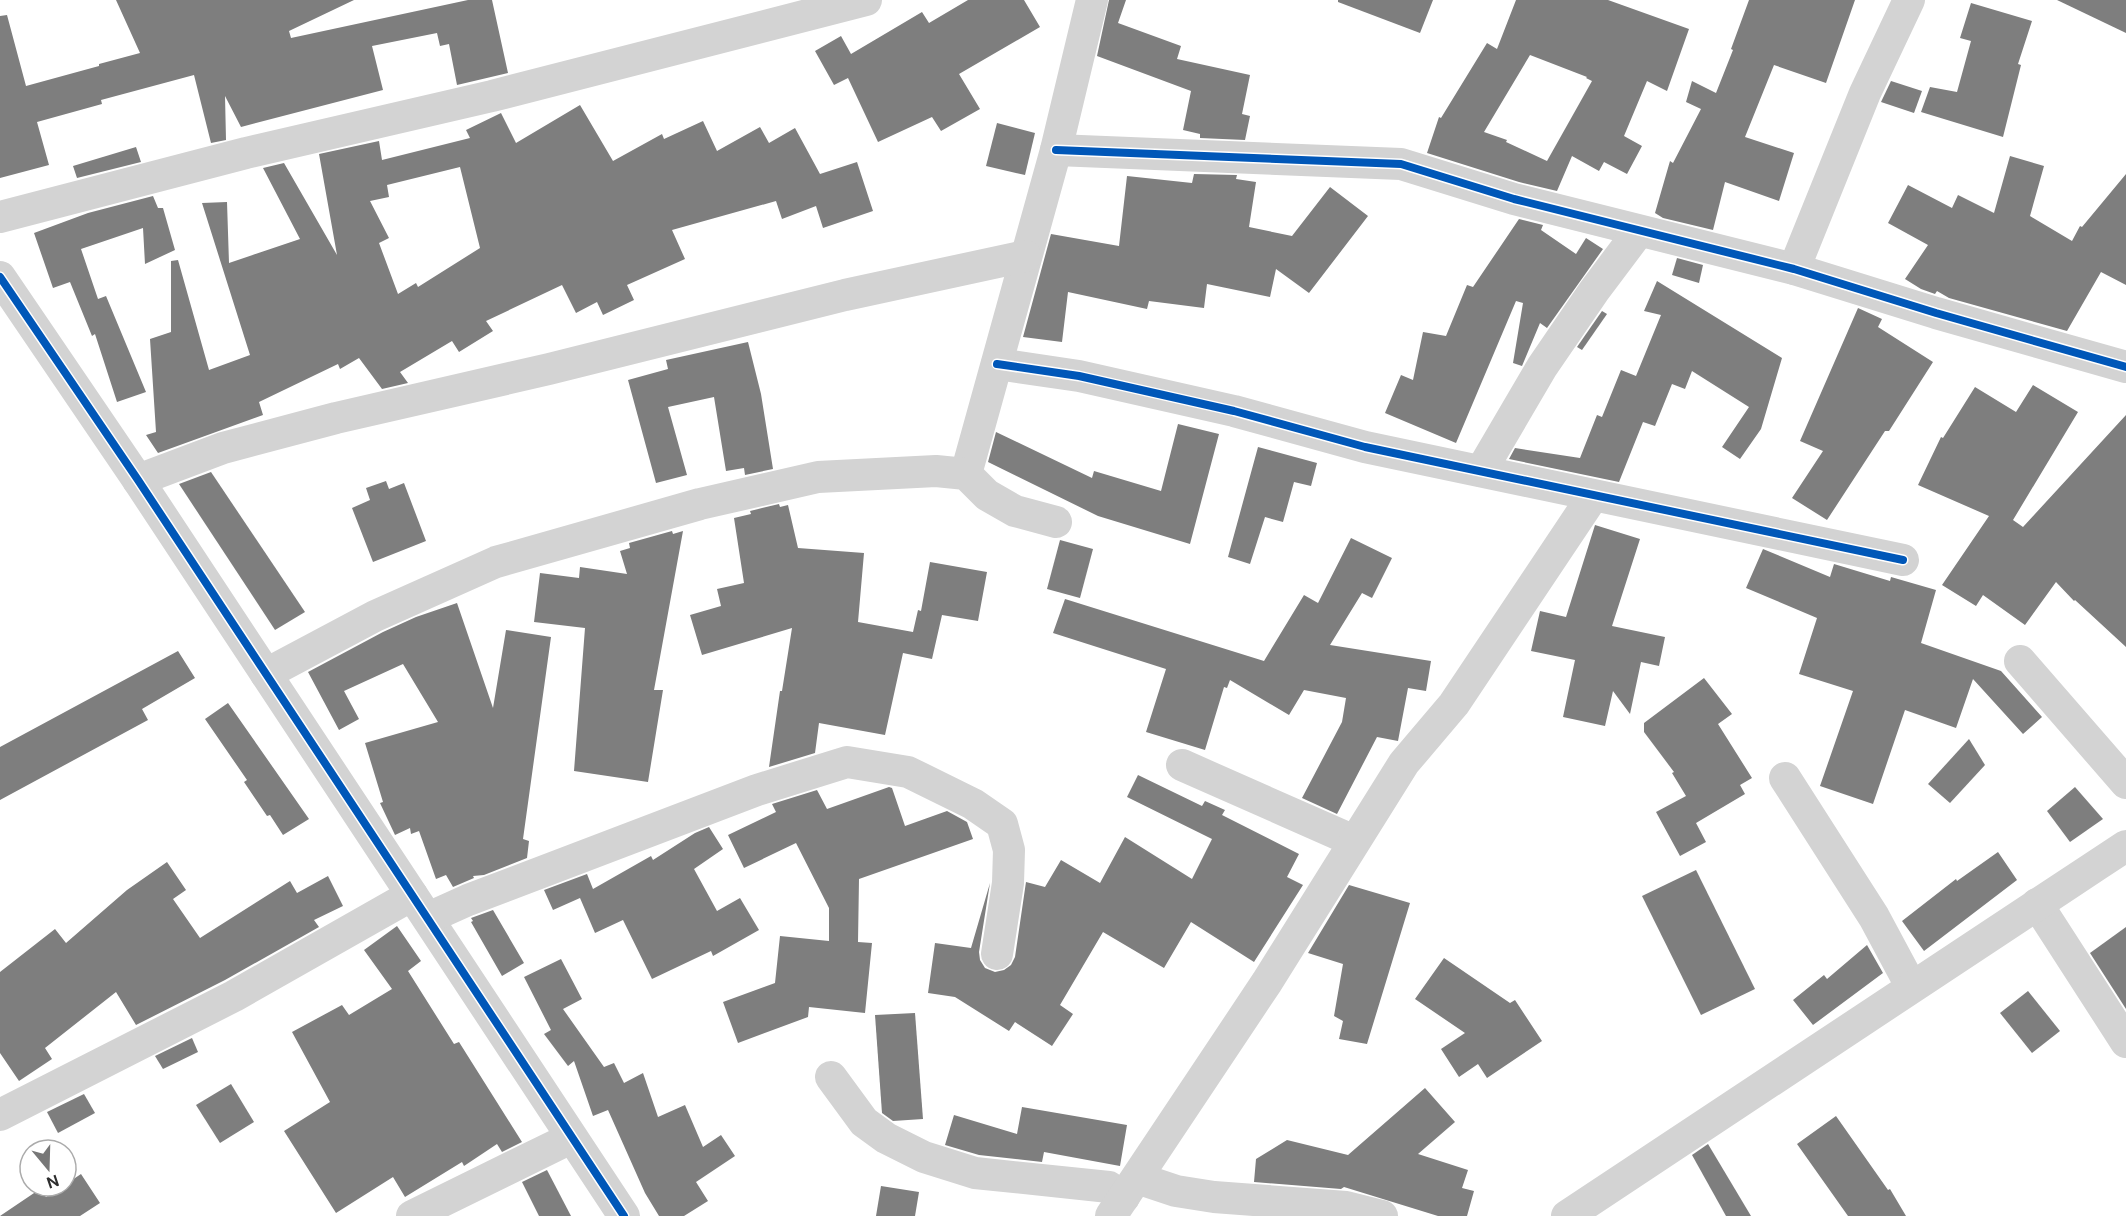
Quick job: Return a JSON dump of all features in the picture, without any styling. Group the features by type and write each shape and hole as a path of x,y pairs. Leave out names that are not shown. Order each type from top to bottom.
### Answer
{"street":[{"path":"0,217 246,153 492,96 866,0"},
{"path":"966,474 1056,150 1092,0"},
{"path":"1794,269 1865,93 1909,0"},
{"path":"1056,150 1401,164 1514,199 1794,269 1936,313 2126,367"},
{"path":"1481,471 1542,367 1594,291 1640,231"},
{"path":"138,480 223,448 336,418 549,369 845,295 1025,256"},
{"path":"0,278 138,480 624,1216"},
{"path":"997,364 1079,376 1234,411 1365,447 1903,560"},
{"path":"266,674 375,616 496,562 700,504 818,477 936,471 966,474 987,495 1015,511 1056,522"},
{"path":"1124,1197 1267,981 1404,763 1454,704 1593,496"},
{"path":"2020,661 2126,783"},
{"path":"0,1115 234,996 420,907 478,896 757,790 847,762 908,772 973,804 1002,824 1010,850 1008,883 997,954"},
{"path":"1182,765 1354,841"},
{"path":"1785,778 1874,917 1911,986"},
{"path":"1567,1216 1774,1080 1911,986 2126,846"},
{"path":"2037,904 2126,1042"},
{"path":"831,1077 864,1122 886,1138 924,1157 975,1173 1109,1186 1124,1197 1176,1191 1214,1197 1346,1207 1382,1216"},
{"path":"412,1216 571,1138"}],"building":[{"path":"116,0 354,0 289,31 291,38 468,0 492,0 508,73 457,85 449,44 440,46 437,33 372,46 383,90 241,127 225,96 226,140 211,143 194,75 101,100 102,104 37,122 49,165 0,178 0,16 7,15 26,86 140,53"},
{"path":"968,0 1024,0 1040,27 959,74 980,109 941,131 932,117 878,142 848,78 834,85 815,51 841,36 851,54 922,12 929,23"},
{"path":"1109,0 1126,0 1118,23 1181,46 1177,59 1250,75 1242,114 1250,116 1245,140 1200,138 1200,134 1183,130 1191,91 1097,56"},
{"path":"1338,0 1433,0 1420,33 1338,2"},
{"path":"1516,0 1608,0 1689,29 1667,91 1647,81 1624,136 1642,146 1627,174 1604,162 1599,171 1572,156 1557,191 1519,182 1427,153 1439,117 1441,118 1487,43 1497,49","holes":["1530,55 1592,81 1547,161 1506,142 1507,140 1484,132"]},
{"path":"1749,0 1855,0 1826,83 1774,65 1745,137 1794,153 1779,201 1725,182 1713,230 1663,218 1655,213 1670,161 1673,163 1701,109 1686,102 1692,81 1716,93"},
{"path":"2057,0 2126,0 2126,33"},
{"path":"1971,3 2032,21 2018,64 2021,65 2003,137 1921,112 1930,87 1957,92 1971,41 1960,38"},
{"path":"1891,81 1922,91 1914,113 1881,102"},
{"path":"580,105 613,161 662,134 664,139 703,121 717,151 760,127 769,143 795,128 820,174 857,162 873,211 823,228 816,206 782,219 776,201 672,230 685,259 627,285 634,300 603,315 597,302 576,313 562,285 486,321 493,331 459,352 452,341 400,372 408,383 382,389 359,358 340,369 338,364 259,402 263,415 158,453 146,435 156,432 150,339 171,332 171,261 178,260 209,370 250,355 202,203 227,202 229,263 300,239 263,168 284,163 337,255 319,154 379,141 382,160 470,138 466,130 501,113 516,143","holes":["460,167 480,248 418,287 416,283 398,294 379,243 389,238 370,201 389,197 387,185"]},
{"path":"997,123 1035,133 1025,175 986,166"},
{"path":"136,147 141,162 77,178 73,166"},
{"path":"2010,156 2044,166 2030,216 2072,241 2080,226 2082,227 2126,174 2126,285 2101,272 2067,331 1949,298 1937,291 1935,294 1905,279 1928,245 1888,223 1908,185 1952,208 1958,195 1994,213"},
{"path":"1194,174 1237,175 1236,179 1256,182 1249,227 1292,236 1330,187 1368,216 1309,293 1276,269 1270,297 1207,284 1204,308 1149,301 1147,309 1068,292 1062,342 1023,337 1051,234 1119,246 1127,176 1192,183"},
{"path":"153,196 158,208 163,208 175,250 145,264 143,228 81,249 98,299 106,296 146,392 117,402 95,334 92,336 70,282 53,288 34,233 88,213"},
{"path":"1519,219 1543,225 1541,230 1576,254 1586,238 1603,249 1547,328 1540,323 1522,366 1513,363 1523,303 1516,301 1456,443 1385,413 1401,375 1413,380 1423,332 1446,336 1467,285 1473,287"},
{"path":"1677,258 1703,265 1699,283 1672,275"},
{"path":"1657,281 1782,358 1761,429 1740,459 1722,447 1749,407 1692,371 1685,389 1672,384 1655,426 1643,422 1619,482 1509,459 1515,448 1580,458 1597,415 1602,417 1621,370 1636,376 1661,315 1644,311"},
{"path":"1858,308 1882,319 1878,327 1933,362 1889,431 1885,431 1827,520 1792,498 1823,451 1800,441"},
{"path":"1602,311 1607,314 1582,350 1577,347"},
{"path":"748,342 761,394 773,469 745,475 744,468 726,471 714,397 668,407 687,475 656,483 628,380 668,369 666,360"},
{"path":"2033,385 2078,412 2013,520 2023,527 2126,415 2126,647 2056,582 2025,625 1983,595 1976,606 1942,585 1989,516 1918,485 1941,437 1943,438 1975,387 2016,412"},
{"path":"1178,424 1219,434 1190,544 1098,516 988,462 996,432 1092,478 1094,471 1161,491"},
{"path":"1258,447 1317,463 1311,486 1294,482 1283,522 1265,517 1250,564 1228,557"},
{"path":"211,472 305,612 275,630 179,484"},
{"path":"386,481 389,489 404,483 426,541 373,562 352,508 370,500 366,488"},
{"path":"779,504 780,507 788,505 798,548 864,553 858,622 913,632 918,610 921,611 930,562 987,572 978,621 942,615 932,659 903,653 885,735 819,723 815,753 769,767 792,628 702,655 690,615 721,606 717,589 744,583 734,518 751,514 750,511"},
{"path":"1595,525 1640,539 1612,626 1665,637 1659,666 1641,662 1630,714 1613,691 1605,726 1563,717 1575,660 1531,651 1540,611 1566,617"},
{"path":"672,531 673,534 683,531 654,690 663,690 648,782 574,771 585,628 534,622 540,573 579,578 580,567 627,574 620,551 630,548 629,543"},
{"path":"1351,538 1392,558 1372,598 1362,593 1330,645 1431,661 1426,691 1408,688 1398,741 1377,737 1337,814 1302,798 1342,722 1346,698 1304,690 1289,715 1230,680 1227,688 1224,687 1205,750 1146,732 1166,669 1053,633 1065,599 1264,661 1304,595 1318,603"},
{"path":"1060,540 1093,549 1080,598 1047,589"},
{"path":"1763,549 1830,577 1834,564 1890,581 1891,577 1936,590 1921,643 2001,671 2042,717 2023,734 1973,679 1956,728 1905,710 1873,804 1820,786 1853,691 1799,674 1817,618 1746,588"},
{"path":"457,603 493,708 506,630 551,637 523,839 529,841 527,858 484,875 473,876 474,878 453,887 446,875 436,879 419,831 411,834 410,828 395,835 380,803 383,802 365,743 438,722 403,664 344,691 359,719 339,730 308,672 383,632 416,617"},
{"path":"178,651 195,678 142,709 148,720 0,800 0,747"},
{"path":"1704,678 1732,714 1718,724 1752,778 1740,785 1745,794 1696,823 1706,842 1680,856 1656,812 1686,796 1672,773 1674,772 1644,732 1644,723"},
{"path":"228,703 309,819 283,835 244,782 247,780 205,719"},
{"path":"1969,739 1985,765 1950,803 1928,784"},
{"path":"1138,775 1202,806 1205,801 1225,810 1222,815 1299,854 1287,877 1303,885 1254,962 1191,922 1164,968 1103,932 1060,1005 1073,1014 1052,1046 1015,1022 1009,1031 955,997 928,993 935,943 971,948 990,883 979,952 980,960 985,968 995,972 1011,965 1015,957 1026,882 1045,887 1061,860 1100,883 1125,837 1192,879 1212,839 1127,797"},
{"path":"889,787 892,788 905,826 947,811 967,822 973,839 859,879 858,942 872,943 865,1013 809,1007 808,1017 738,1043 723,1002 775,983 780,936 829,941 829,908 796,843 744,868 728,835 776,812 772,804 817,790 827,809"},
{"path":"2075,787 2103,819 2070,842 2047,811"},
{"path":"709,827 723,849 694,869 717,911 740,898 759,930 713,956 711,951 652,979 623,920 595,933 580,898 553,910 544,890 587,874 593,889 651,856 653,860 695,833"},
{"path":"1998,852 2017,880 1924,951 1902,921 1956,879 1957,881"},
{"path":"167,862 186,890 173,899 200,938 290,881 297,893 328,876 343,906 314,920 319,927 225,980 136,1025 116,992 45,1048 52,1059 19,1081 0,1053 0,972 55,929 66,943 127,890"},
{"path":"1696,870 1755,989 1701,1015 1642,896"},
{"path":"1349,885 1410,903 1367,1044 1339,1039 1343,1021 1334,1016 1343,964 1308,953"},
{"path":"493,910 524,963 502,976 471,922 473,921 471,918"},
{"path":"397,926 421,961 408,971 454,1044 459,1042 522,1142 502,1152 497,1144 464,1166 462,1162 405,1197 393,1177 336,1213 284,1131 330,1102 292,1032 342,1005 349,1015 392,989 364,950"},
{"path":"2126,927 2126,1009 2090,953"},
{"path":"1867,945 1883,973 1813,1025 1793,1000 1824,975 1827,979"},
{"path":"1444,958 1510,1003 1515,1000 1542,1041 1487,1078 1478,1064 1459,1077 1441,1049 1465,1033 1415,999"},
{"path":"561,959 582,999 563,1009 604,1067 614,1063 624,1083 643,1073 658,1117 685,1105 703,1147 721,1135 735,1156 696,1182 708,1201 684,1216 659,1216 645,1193 608,1110 593,1116 574,1061 568,1066 544,1034 551,1030 524,977"},
{"path":"2028,991 2060,1031 2032,1053 2000,1013"},
{"path":"915,1013 923,1119 893,1121 882,1113 875,1015"},
{"path":"192,1038 198,1052 163,1069 155,1056"},
{"path":"231,1084 254,1122 220,1143 196,1105"},
{"path":"1425,1088 1455,1122 1418,1154 1468,1170 1462,1188 1474,1191 1467,1216 1438,1216 1344,1187 1341,1189 1254,1182 1256,1159 1287,1140 1348,1155"},
{"path":"84,1094 95,1113 58,1133 47,1112"},
{"path":"1022,1107 1127,1125 1120,1166 1044,1152 1042,1162 979,1155 945,1145 954,1115 1017,1134"},
{"path":"1836,1116 1888,1190 1890,1189 1906,1216 1848,1216 1797,1144"},
{"path":"1708,1144 1751,1216 1726,1216 1692,1155"},
{"path":"547,1170 571,1216 539,1216 522,1182"},
{"path":"81,1174 100,1203 80,1216 0,1216 27,1198 78,1198 78,1176"},
{"path":"881,1186 919,1192 915,1216 876,1216"}],"cycle path":[{"path":"1056,150 1401,164 1514,199 1794,269 1936,313 2126,367"},
{"path":"0,277 138,480 624,1216"},
{"path":"997,364 1079,376 1234,411 1365,447 1903,560"}]}
